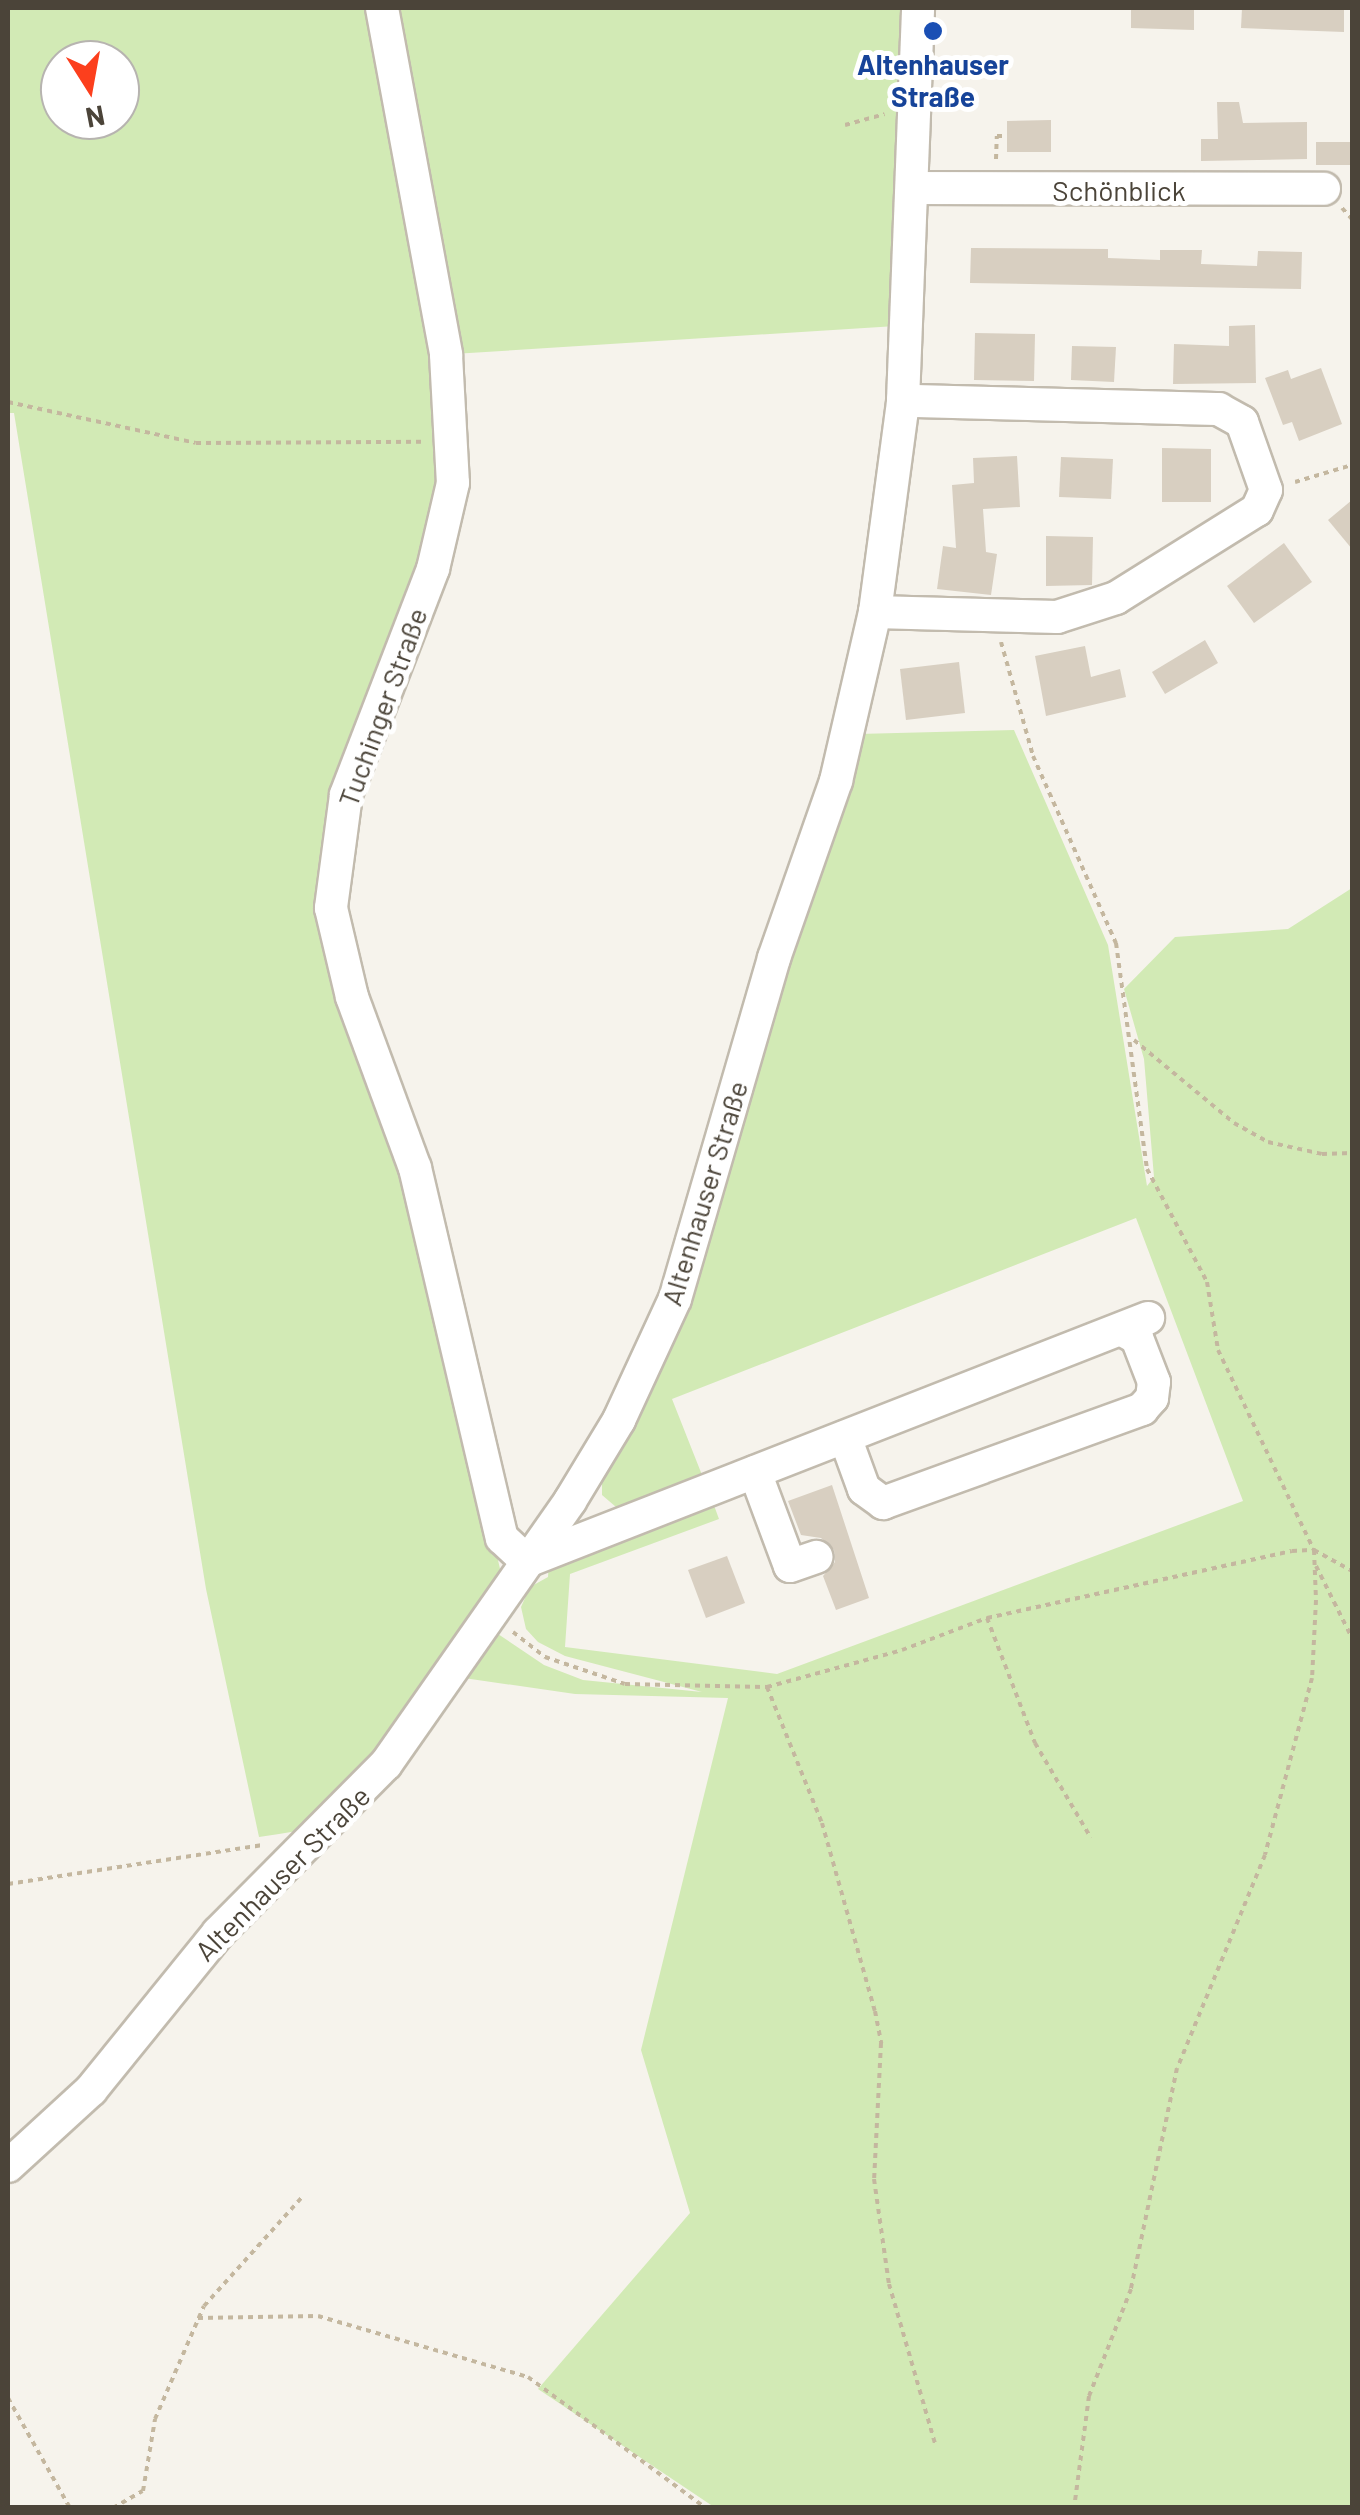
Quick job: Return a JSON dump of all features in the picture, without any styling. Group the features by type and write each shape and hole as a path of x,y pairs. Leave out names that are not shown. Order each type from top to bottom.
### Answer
{"street":[{"name":"Tuchinger Straße","path":"382,8 446,356 454,442 453,484 433,569 346,796 330,908 352,997 415,1168 502,1538 527,1561"},
{"name":"Altenhauser Straße","path":"8,2166 91,2090 186,1969 371,1784 491,1614 619,1420 674,1300 774,958 836,781 875,612 902,402 914,188 918,8"},
{"name":"Schönblick","path":"914,188 1324,189"},
{"path":"875,612 994,620 1057,617 1116,598 1258,510 1266,490 1242,422 1219,409 902,402"},
{"path":"527,1561 1134,1323 1154,1382 1152,1398 1142,1408 884,1503 864,1489 845,1437"},
{"path":"755,1472 790,1566 816,1558"}],"path":[{"path":"996,160 998,136 1007,136"},
{"path":"8,402 196,443 454,442"},
{"path":"1266,490 1352,465"},
{"path":"994,620 1032,756 1116,942 1134,1040 1147,1169 1206,1282 1218,1350 1314,1550 1312,1678 1265,1855 1177,2068 1132,2289 1089,2396 1074,2508"},
{"path":"1134,1040 1234,1123 1268,1142 1322,1154 1352,1153"},
{"path":"491,1614 545,1658 625,1684 767,1687 902,1650 987,1618 1314,1550 1352,1571"},
{"path":"1314,1563 1352,1638"},
{"path":"987,1618 1034,1743 1092,1838"},
{"path":"767,1687 822,1824 881,2043 874,2179 889,2284 936,2442"},
{"path":"8,1884 252,1845 303,1850"},
{"path":"113,2508 142,2492 154,2418 198,2318 218,2284 303,2196"},
{"path":"198,2318 318,2316 528,2377 706,2508"},
{"path":"8,2398 70,2508"}],"green space":[{"path":"8,8 375,8 396,102 447,482 328,849 502,1577 368,1769 303,1830 259,1837 206,1589 14,413 8,413"},
{"path":"389,8 907,8 896,326 453,354"},
{"path":"1014,730 1108,945 1147,1186 1154,1177 1144,1059 1124,989 1175,937 1288,929 1352,888 1352,2507 714,2507 538,2389 690,2213 641,2050 728,1698 575,1694 457,1677 491,1634 498,1634 544,1665 583,1680 702,1692 565,1656 538,1642 526,1629 521,1607 530,1587 548,1577 549,1560 712,1500 719,1519 570,1574 565,1647 777,1674 1243,1501 1136,1218 672,1399 702,1475 616,1507 602,1495 602,1475 858,734"}],"building":[{"path":"1131,8 1194,8 1194,30 1131,28"},
{"path":"1242,8 1344,8 1344,32 1241,28"},
{"path":"1217,102 1239,102 1243,123 1307,122 1307,159 1201,161 1201,139 1218,139"},
{"path":"1051,120 1051,152 1007,152 1007,121"},
{"path":"1316,142 1352,142 1352,165 1316,165"},
{"path":"971,248 1108,249 1108,258 1160,260 1160,250 1202,250 1201,264 1257,266 1258,251 1302,252 1301,289 970,283"},
{"path":"1255,325 1256,383 1173,384 1174,344 1229,346 1229,326"},
{"path":"975,333 1035,334 1034,381 974,380"},
{"path":"1072,346 1116,347 1114,382 1071,380"},
{"path":"1321,368 1342,424 1299,441 1292,422 1283,425 1265,378 1288,370 1291,379"},
{"path":"1162,448 1211,449 1211,502 1162,502"},
{"path":"1017,456 1020,507 983,509 986,552 997,554 991,595 937,589 943,546 956,548 952,485 974,483 973,458"},
{"path":"1061,457 1113,459 1111,499 1059,497"},
{"path":"1352,500 1352,549 1328,520"},
{"path":"1046,536 1093,537 1092,585 1046,586"},
{"path":"1284,543 1312,582 1254,623 1227,586"},
{"path":"1205,640 1218,663 1165,694 1152,672"},
{"path":"1085,646 1091,677 1120,669 1126,697 1046,716 1035,656"},
{"path":"959,662 965,713 906,720 900,669"},
{"path":"832,1485 869,1598 836,1610 823,1576 835,1562 834,1550 821,1538 801,1535 788,1501"},
{"path":"727,1556 745,1603 706,1618 688,1570"}],"place":[{"name":"Altenhauser Straße","path":"933,31"}]}
